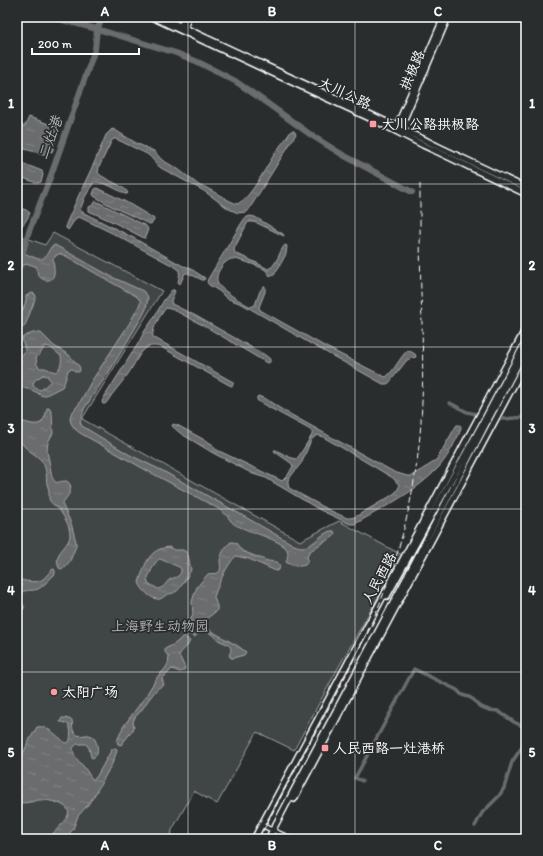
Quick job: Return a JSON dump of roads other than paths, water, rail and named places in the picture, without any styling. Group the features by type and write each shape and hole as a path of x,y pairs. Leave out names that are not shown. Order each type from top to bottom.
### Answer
{"main road":[{"name":"大川公路","path":"152,17 182,29 398,129 526,194"},
{"name":"大川公路","path":"161,17 182,29"},
{"path":"182,29 184,17"},
{"path":"182,29 188,17"},
{"name":"拱极路","path":"398,129 444,17"},
{"name":"拱极路","path":"398,129 448,17"},
{"name":"大川公路","path":"436,148 526,188"},
{"name":"人民西路","path":"257,839 263,825 526,328"},
{"name":"人民西路","path":"272,839 274,831 406,580 526,340"},
{"name":"人民西路","path":"490,412 526,349"},
{"name":"人民西路","path":"268,839 323,746 526,362"},
{"name":"人民西路","path":"254,839 401,570 484,424"}],"street":[{"path":"263,825 292,839"}],"water":[{"path":"29,117 57,128 52,152 48,151 46,154 43,154 17,147 17,126 25,126"},
{"path":"112,129 136,143 154,151 162,160 178,169 200,186 205,187 237,204 248,195 254,187 291,131 294,131 296,134 248,211 238,213 229,209 204,191 161,168 147,154 116,139 112,140 99,167 98,173 123,187 128,193 125,194 106,184 94,182 85,197 80,210 183,266 188,267 205,278 202,280 185,273 180,284 178,282 179,273 177,268 114,234 79,217 76,218 68,230 66,228 66,224 106,135"},
{"path":"17,161 42,171 43,175 41,182 37,183 17,176"},
{"path":"97,188 126,202 153,218 153,222 149,224 94,196 93,194"},
{"path":"96,201 146,226 148,229 145,238 89,211 89,207"},
{"path":"17,207 30,213 25,223 19,227 17,227"},
{"path":"250,216 255,217 284,236 257,223 248,222 235,247 235,253 268,269 274,265 285,245 287,246 286,254 274,274 270,276 265,270 248,262 231,259 229,260 222,266 217,276 220,287 233,297 251,307 255,305 260,291 265,286 265,292 259,307 260,310 326,347 383,376 386,377 389,374 408,350 415,354 416,357 407,360 389,383 383,384 242,304 226,298 219,291 209,285 207,282 208,279 245,218"},
{"path":"55,245 112,277 143,291 148,298 143,315 112,367 84,409 80,422 82,426 130,455 163,471 294,545 302,547 307,546 330,531 334,531 335,534 333,537 309,552 305,565 296,566 286,562 288,551 284,546 271,539 239,527 219,509 144,469 75,429 71,423 71,414 79,404 91,382 129,324 141,302 136,296 61,254 58,254 53,259 54,272 52,279 50,280 41,278 37,272 37,267 29,264 23,265 17,274 17,252 42,259 51,247"},
{"path":"172,290 175,291 171,301 172,304 265,355 270,359 270,362 265,362 208,328 174,310 166,308 153,330 153,337 233,382 233,385 231,386 161,347 151,346 146,348 141,353 125,378 107,402 103,404 103,399 164,300"},
{"path":"32,293 35,294 36,297 26,323 24,327 17,331 17,321 25,304 26,296"},
{"path":"33,333 41,333 54,346 69,355 79,366 79,372 72,369 68,370 62,387 44,396 17,386 17,358 25,351 22,338","holes":["45,346 50,347 61,356 61,364 56,372 45,368 40,368 37,365 36,358","43,375 47,376 51,381 41,390 37,389 34,387 33,383"]},
{"path":"257,397 266,399 281,409 394,472 407,476 411,476 437,459 456,426 461,426 461,429 447,456 430,476 410,492 355,524 350,524 320,510 266,478 253,474 213,453 180,433 172,426 173,424 179,426 212,444 215,449 282,481 288,475 293,466 274,450 296,459 312,435 312,432 259,402","holes":["317,435 323,437 393,478 399,485 396,492 355,517 347,518 289,488 288,480 302,462 311,440"]},
{"path":"47,408 49,408 52,413 53,433 48,442 47,451 52,477 56,482 67,481 70,484 71,488 68,496 62,504 71,523 76,542 76,546 70,561 61,569 57,563 59,554 69,539 69,528 62,514 49,499 46,471 43,463 17,438 17,429 21,422 31,424 41,423 45,417"},
{"path":"231,542 236,543 242,551 268,561 277,562 280,567 279,570 276,571 249,559 236,556 229,564 223,575 214,597 217,610 205,620 203,624 204,627 246,652 244,655 233,658 229,655 231,649 227,644 220,641 205,630 199,631 194,637 186,630 193,614 192,602 197,587 208,574 219,572 222,553"},
{"path":"169,547 174,550 183,550 186,552 191,570 177,591 157,599 147,594 139,582 148,559 152,554 162,548","holes":["159,559 179,567 181,572 164,586 158,589 148,583 147,580 150,573"]},
{"path":"53,569 55,574 40,588 22,592 19,599 24,606 24,609 17,606 17,579 34,582 40,581"},
{"path":"183,636 190,641 179,655 185,668 184,670 180,672 172,669 162,679 164,685 158,688 135,717 133,722 133,730 121,745 118,744 117,741 123,727 168,664 169,657 165,652 165,649 176,643"},
{"path":"62,718 72,720 73,730 77,735 89,735 95,740 98,752 93,758 91,757 89,748 86,744 77,744 73,748 78,761 92,779 97,776 112,749 115,748 117,751 112,764 94,796 78,816 73,829 65,839 47,839 65,821 68,815 67,808 58,803 47,800 17,803 17,766 37,727 47,729 65,743 69,742 70,727 67,723 60,722"}],"waterway":[{"path":"51,17 176,53 198,62 235,81 311,135 343,155 412,192"},
{"name":"二灶港","path":"17,267 95,49 97,29 103,17"},
{"path":"450,403 467,412 481,415"},
{"path":"495,417 503,419 526,417"},
{"path":"362,781 355,778 414,669 457,690 462,695 474,700 479,706 489,710 498,711 526,728"},
{"path":"475,826 482,813 499,796 504,788 512,762 526,741"}],"railway":[{"path":"259,839 365,636 384,592 405,526 415,475 422,406 423,361 420,265 420,184"}],"place":[{"name":"大川公路拱极路","path":"373,124"},
{"name":"太阳广场","path":"54,692"},
{"name":"人民西路一灶港桥","path":"325,748"}],"park label":[{"name":"上海野生动物园","path":"160,626"}]}
